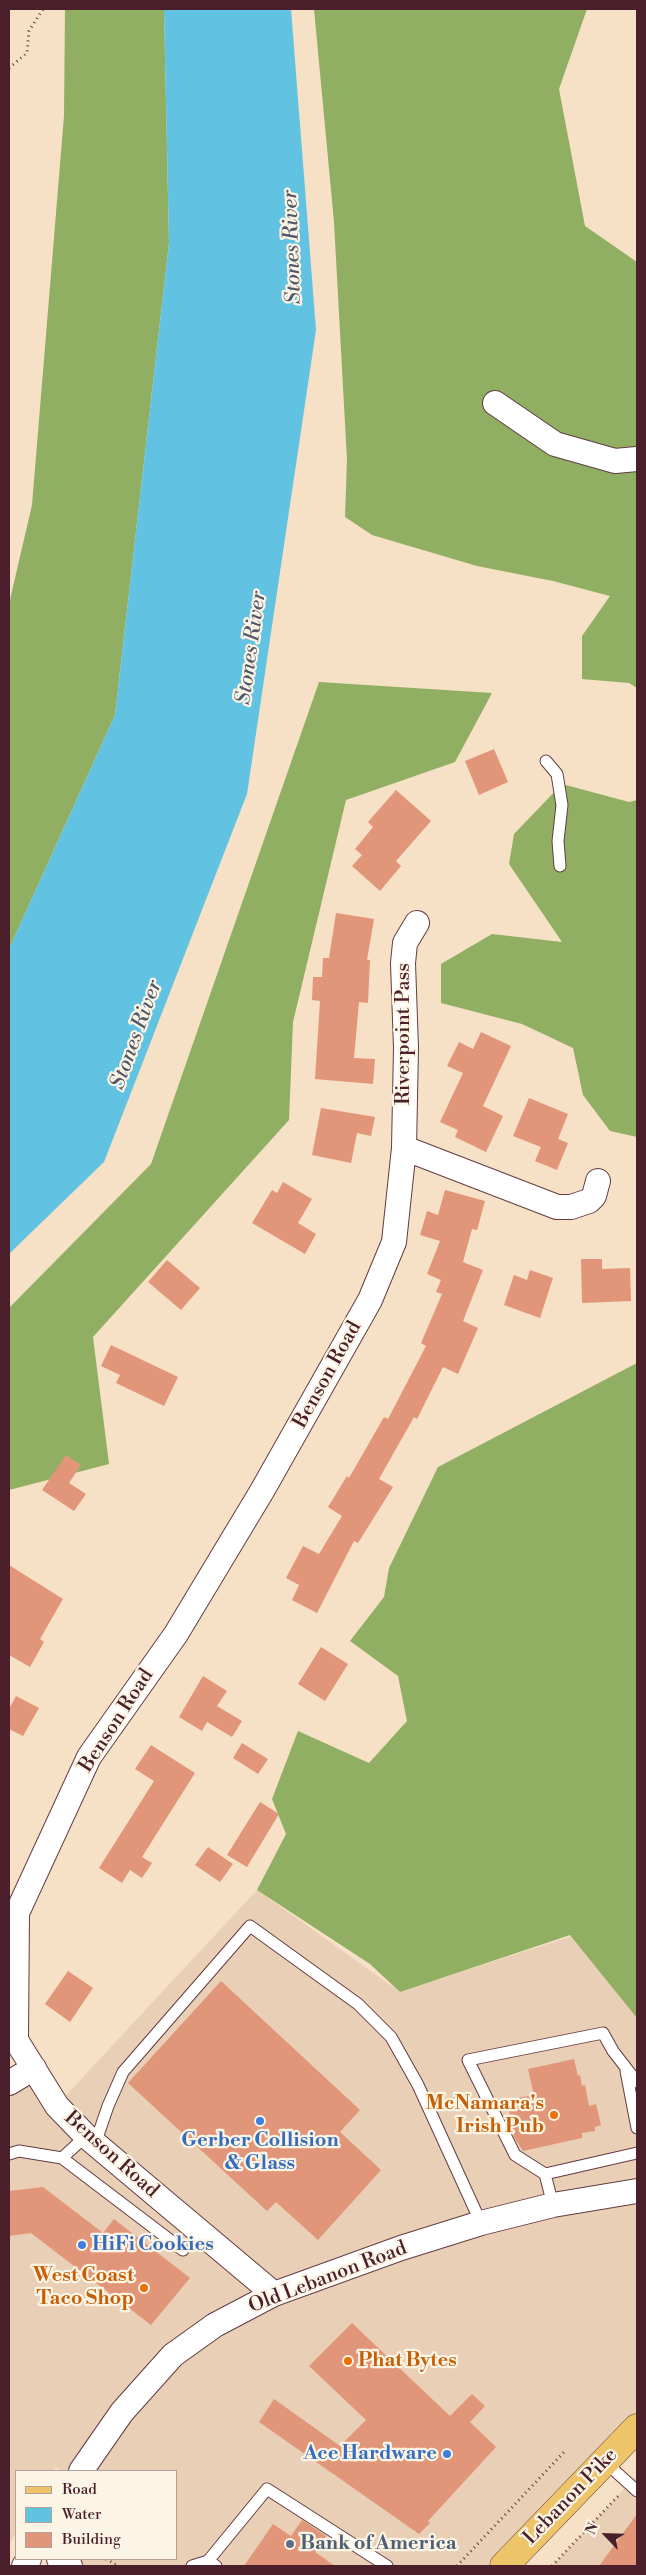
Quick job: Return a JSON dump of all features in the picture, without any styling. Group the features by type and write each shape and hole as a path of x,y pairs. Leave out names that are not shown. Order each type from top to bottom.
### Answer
{"main road":[{"name":"Lebanon Pike","path":"504,2566 637,2428"}],"street":[{"path":"495,403 555,444 615,461 637,459"},
{"name":"Riverpoint Pass","path":"404,1148 406,1048 403,963 406,944 417,923"},
{"path":"404,1148 557,1207 571,1207 589,1201 594,1196 598,1181"},
{"name":"Benson Road","path":"274,2294 91,2140 57,2106 13,2036 17,1913 89,1757 176,1634 262,1491 370,1300 394,1242 404,1148"},
{"path":"9,2083 34,2068"},
{"name":"Old Lebanon Road","path":"82,2470 122,2412 173,2355 214,2325 274,2294 401,2248 481,2222 552,2205 637,2191"}],"lane":[{"path":"546,761 557,774 562,805 558,840 560,866"},
{"path":"62,2158 91,2140 123,2072 250,1926 358,2004 391,2037 418,2085 481,2222"},
{"path":"552,2205 545,2174 515,2155 468,2060 603,2033 625,2069 637,2082"},
{"path":"625,2069 637,2128"},
{"path":"9,2154 19,2151 62,2158 183,2250"},
{"path":"545,2174 637,2153"},
{"path":"605,2462 633,2488"},
{"path":"192,2566 212,2564 267,2489 387,2566"}],"path":[{"path":"9,68 27,53 30,31 43,9"},
{"path":"457,2566 564,2452"},
{"path":"552,2566 633,2488"}],"shaded area":[{"path":"257,1890 400,1992 637,1915 637,2428 504,2566 70,2566 61,2560 178,2560 178,2470 60,2470 56,2467 54,2470 15,2470 15,2534 9,2544 9,2083 34,2068 57,2105"},
{"path":"637,2476 637,2566 552,2566 628,2485"}],"green space":[{"path":"65,9 164,9 169,243 115,715 9,949 9,604 32,505 64,116"},
{"path":"314,9 587,9 559,89 585,226 637,262 637,688 629,683 582,679 582,636 610,596 553,581 477,566 372,535 345,517 347,460 334,222"},
{"path":"319,682 492,693 455,762 346,800 293,1022 289,1120 93,1337 109,1464 9,1490 9,1308 151,1164"},
{"path":"562,784 629,802 637,800 637,1137 610,1131 583,1095 573,1048 522,1024 441,1003 441,964 492,934 562,942 509,864 514,834"},
{"path":"637,1363 637,2018 570,1935 400,1992 370,1964 257,1890 286,1834 272,1799 298,1731 369,1763 407,1721 398,1676 350,1641 384,1597 389,1568 438,1467"}],"water":[{"name":"Stones River","path":"164,9 291,9 316,330 247,794 104,1162 9,1254 9,949 115,715 169,243"}],"building":[{"path":"494,749 508,782 479,795 465,761"},
{"path":"396,790 431,821 396,861 401,866 380,891 352,866 362,855 355,849 373,827 368,822"},
{"path":"336,913 374,919 367,960 370,960 368,1003 359,1002 354,1058 375,1059 373,1084 315,1079 320,1001 312,1000 313,977 322,977 323,958 329,958"},
{"path":"481,1032 511,1046 483,1106 503,1116 486,1152 455,1137 458,1130 440,1122 463,1073 447,1066 459,1042 473,1049"},
{"path":"529,1098 568,1114 558,1139 568,1143 557,1170 535,1161 541,1147 513,1136"},
{"path":"321,1108 375,1117 371,1136 357,1133 351,1163 312,1155"},
{"path":"283,1182 312,1199 298,1223 316,1234 305,1254 252,1223 272,1190 277,1193"},
{"path":"445,1190 485,1201 477,1230 472,1229 463,1262 483,1270 463,1321 478,1328 458,1374 443,1367 417,1419 414,1417 379,1479 393,1487 358,1543 354,1541 317,1613 292,1600 299,1585 286,1578 303,1546 319,1554 342,1516 328,1507 347,1476 349,1478 384,1417 388,1419 426,1346 421,1343 442,1294 436,1292 441,1280 427,1274 440,1241 420,1235 427,1211 438,1215"},
{"path":"581,1259 602,1259 602,1269 630,1268 631,1301 582,1303"},
{"path":"167,1260 200,1288 181,1310 148,1282"},
{"path":"530,1270 553,1278 540,1318 504,1305 514,1275 527,1280"},
{"path":"111,1345 178,1377 164,1406 116,1383 120,1375 101,1366"},
{"path":"66,1455 81,1465 69,1483 86,1494 74,1511 42,1490"},
{"path":"9,1565 63,1599 40,1639 44,1642 30,1667 9,1655"},
{"path":"321,1647 348,1664 325,1701 298,1684"},
{"path":"203,1676 227,1691 217,1706 242,1721 232,1737 207,1722 202,1731 179,1717"},
{"path":"16,1696 39,1708 23,1736 9,1729 9,1709"},
{"path":"242,1743 268,1759 258,1774 233,1758"},
{"path":"151,1745 195,1773 142,1857 152,1863 142,1878 130,1870 122,1883 99,1868 154,1781 135,1769"},
{"path":"260,1802 279,1814 247,1867 227,1855"},
{"path":"208,1847 233,1864 220,1882 195,1865"},
{"path":"68,1971 93,1988 70,2022 45,2004"},
{"name":"Gerber Collision & Glass","path":"221,1981 360,2110 340,2132 381,2170 318,2240 276,2202 267,2211 128,2083"},
{"name":"McNamara's Irish Pub","path":"574,2059 582,2086 585,2085 589,2106 596,2104 601,2125 595,2127 595,2131 582,2133 582,2138 523,2151 514,2137 507,2100 534,2095 528,2069"},
{"path":"43,2187 103,2233 114,2219 190,2278 151,2325 31,2233 9,2236 9,2191"},
{"path":"352,2323 450,2416 472,2394 485,2406 470,2422 496,2447 428,2521 430,2523 419,2534 259,2422 274,2399 340,2446 366,2420 309,2366"},
{"path":"637,2514 637,2566 599,2566"},
{"name":"Bank of America","path":"302,2520 326,2536 315,2552 335,2566 244,2566 273,2524 291,2536"}],"place":[{"name":"McNamara's Irish Pub","path":"554,2115"},
{"name":"Gerber Collision & Glass","path":"260,2121"},
{"name":"HiFi Cookies","path":"82,2245"},
{"name":"West Coast Taco Shop","path":"144,2288"},
{"name":"Phat Bytes","path":"348,2361"},
{"name":"Ace Hardware","path":"447,2454"},
{"name":"Bank of America","path":"290,2544"}]}
